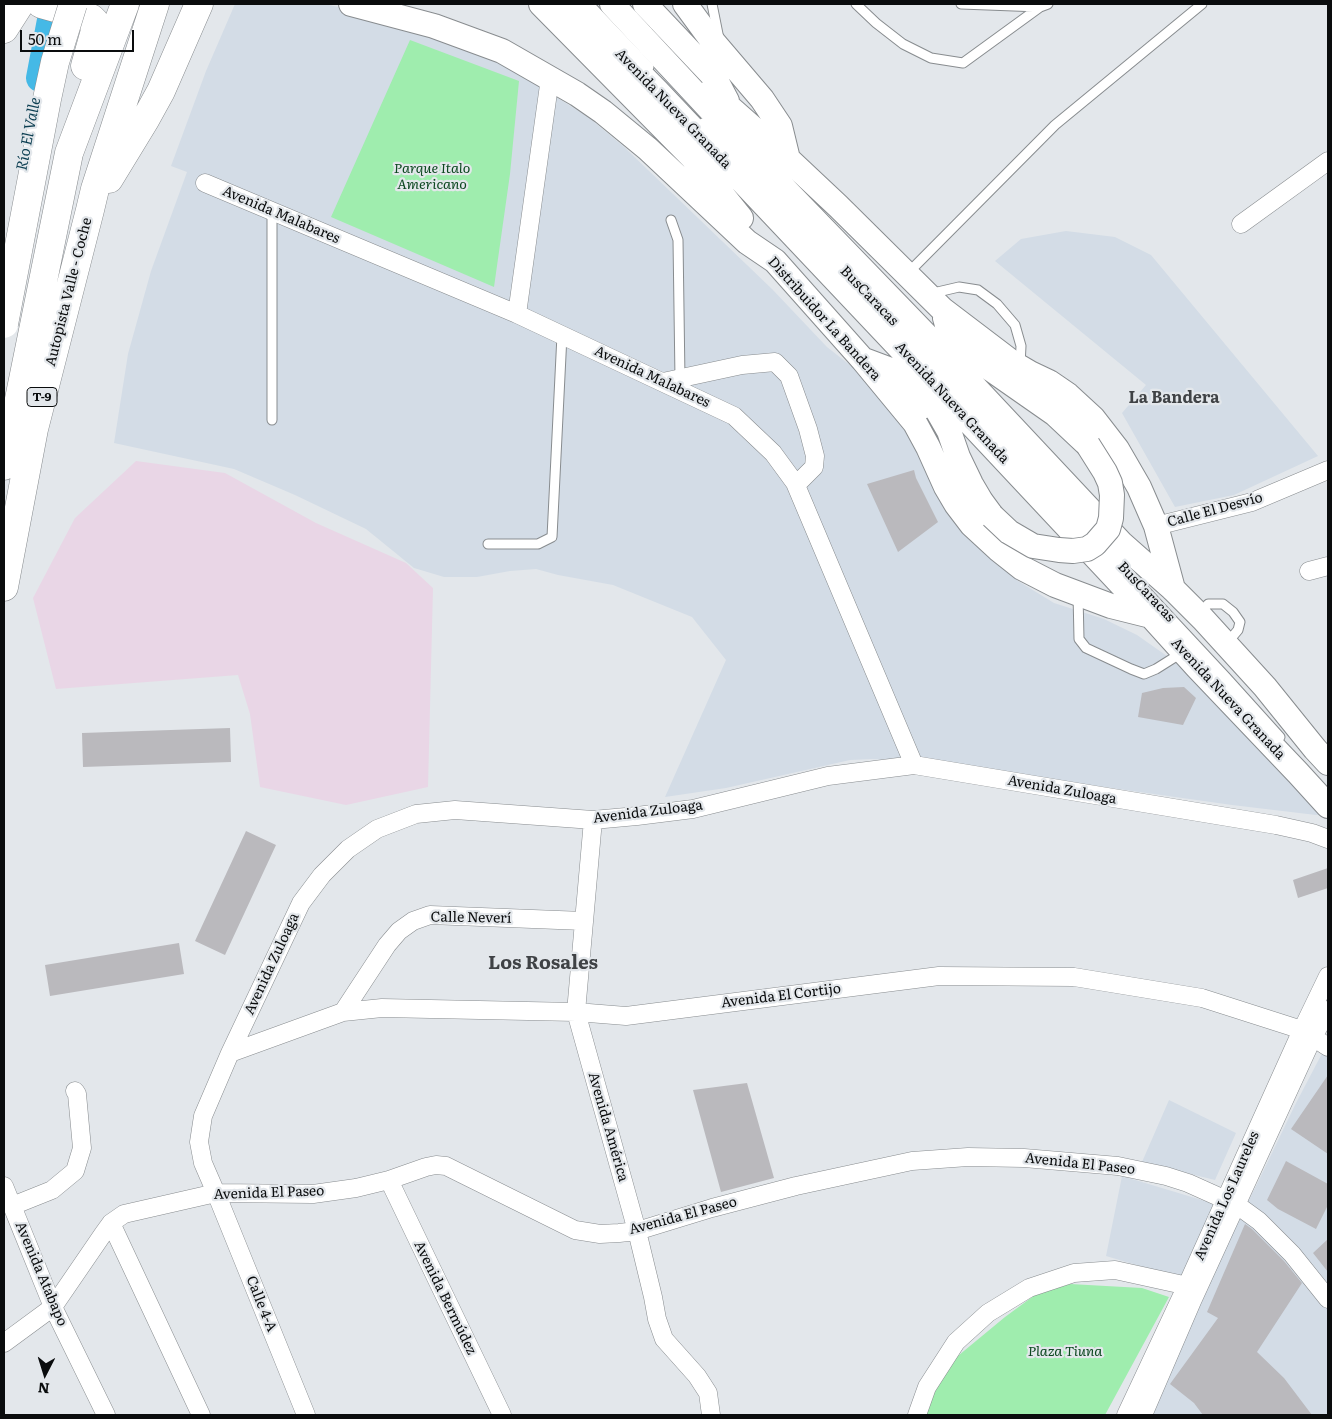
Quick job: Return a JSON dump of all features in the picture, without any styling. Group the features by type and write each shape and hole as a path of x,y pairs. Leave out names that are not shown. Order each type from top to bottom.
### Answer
{"highway":[{"path":"4,29 20,4"},
{"path":"4,466 69,153 73,116 96,27 95,22 82,11 41,4"},
{"path":"69,153 125,4"},
{"name":"Autopista Valle - Coche","path":"4,586 34,429 90,210 155,4"},
{"path":"90,210 146,120 161,91 199,4"},
{"path":"4,324 55,62 82,11"}],"main road":[{"path":"4,17 5,4"},
{"name":"Distribuidor La Bandera","path":"351,4 434,26 502,51 577,94 603,112 648,149 747,242 775,261 863,360 915,423 956,504 972,524 998,549 1022,568 1055,585 1112,606 1151,616"},
{"path":"541,4 692,157 775,261"},
{"name":"Avenida Nueva Granada","path":"571,4 664,99 898,346 1328,806"},
{"name":"Avenida Nueva Granada","path":"612,4 661,67 775,179 926,335 1121,543 1199,615 1266,687 1328,763"},
{"path":"646,4 715,78 730,107"},
{"path":"685,4 762,99 780,126 788,159"},
{"path":"661,67 682,67 788,159 935,302 1020,368 1049,382 1068,395 1093,418 1118,449 1139,487 1156,526 1173,589"},
{"path":"898,346 906,366 950,431 958,457 971,484 992,516 1009,532 1033,546 1073,551 1087,549 1095,544 1108,529 1111,518 1112,495 1105,472 1088,445 1055,414 964,348 949,332 935,302"},
{"path":"926,335 960,362 992,370"},
{"path":"863,360 896,372 950,431"}],"street":[{"path":"517,314 550,78"},
{"path":"1240,224 1328,161"},
{"name":"Avenida Malabares","path":"205,183 517,314 734,416 774,453 795,483 914,765"},
{"path":"663,382 742,366 774,362 789,376 808,429 815,456 814,468 799,482 795,483"},
{"name":"Calle El Desvío","path":"1156,526 1252,502 1328,470"},
{"path":"1310,571 1328,566"},
{"name":"Avenida Zuloaga","path":"216,1193 203,1163 199,1142 202,1116 301,903 322,875 348,849 377,829 416,814 455,810 594,820 693,809 828,776 914,765 1276,826 1312,833 1328,839"},
{"name":"Avenida América","path":"594,820 576,1012 637,1231 657,1319 664,1340 697,1376 708,1393 711,1415"},
{"name":"Avenida Zuloaga","path":"1276,826 1328,825"},
{"name":"Calle Neverí","path":"344,1012 387,945 398,931 413,921 430,915 584,921"},
{"name":"Avenida El Cortijo","path":"230,1053 344,1012 382,1008 576,1012 626,1016 939,976 1074,977 1202,998 1308,1034 1328,1046"},
{"name":"Avenida Los Laureles","path":"1143,1415 1193,1287 1308,1034 1328,976"},
{"name":"Avenida Los Laureles","path":"1308,1034 1328,1010"},
{"path":"12,1206 52,1190 75,1171 82,1148 77,1094 75,1091"},
{"name":"Avenida El Paseo","path":"111,1222 124,1214 216,1193 313,1194 356,1188 436,1165 446,1166 574,1230 600,1234 619,1233 637,1231 712,1208 796,1186 912,1161 968,1157 1024,1158 1118,1166 1166,1176 1188,1183 1231,1202 1258,1221 1292,1254 1328,1299"},
{"name":"Avenida Bermúdez","path":"389,1180 502,1415"},
{"name":"Avenida Atabapo","path":"4,1186 53,1307 106,1415"},
{"name":"Calle 4-A","path":"216,1193 306,1415"},
{"path":"4,1343 53,1307 111,1222 201,1415"},
{"path":"917,1415 928,1387 956,1342 988,1313 1029,1288 1074,1273 1115,1270 1193,1287"},
{"name":"Avenida Los Laureles","path":"1126,1415 1193,1287"}],"lane":[{"path":"589,4 661,67"},
{"path":"712,4 722,52"},
{"path":"856,4 876,24 903,44 931,58 963,63 1044,5"},
{"path":"961,4 1044,5"},
{"path":"907,274 1055,125 1202,4"},
{"name":"BusCaracas","path":"698,118 889,317 1225,676 1289,748"},
{"path":"272,211 272,420"},
{"path":"670,220 678,240 680,379"},
{"path":"935,302 959,286 978,290 997,304 1015,325 1021,346 1020,368"},
{"path":"488,544 538,544 552,537 562,335"},
{"path":"1078,594 1079,639 1086,648 1144,674 1156,669 1183,652"}],"shaded area":[{"path":"235,4 324,4 368,13 435,34 513,70 588,117 623,146 772,289 827,347 865,377 898,410 962,528 974,544 1018,581 1054,603 1104,619 1137,635 1174,661 1212,694 1322,814 1316,815 1232,805 934,763 873,759 850,760 726,788 665,797 726,660 692,617 613,585 536,569 510,571 477,577 444,577 414,568 366,529 295,495 234,469 114,443 128,354 151,271 187,172 171,166 206,71"},
{"path":"1066,231 1115,237 1151,255 1318,456 1234,495 1175,507 1122,413 1146,385 995,261 1021,239"},
{"path":"136,461 225,473 316,523 406,563 433,588 428,787 346,805 260,787 250,714 238,675 56,689 33,598 75,518"},
{"path":"1328,1042 1328,1415 1146,1415 1223,1252"},
{"path":"1169,1100 1236,1133 1215,1180 1142,1162"},
{"path":"1122,1176 1215,1204 1181,1278 1106,1256"}],"green space":[{"name":"Parque Italo Americano","path":"410,40 519,81 510,174 494,287 331,217"},
{"name":"Plaza Tiuna","path":"1070,1284 1142,1288 1169,1297 1105,1415 918,1415 953,1360 1039,1292"}],"building":[{"path":"914,470 916,478 938,522 898,552 867,484"},
{"path":"1184,687 1196,698 1183,725 1138,717 1142,693 1163,688"},
{"path":"230,728 231,762 83,767 82,733"},
{"path":"246,831 276,845 225,955 195,941"},
{"path":"1328,868 1328,888 1298,898 1293,880"},
{"path":"179,943 184,974 50,996 45,965"},
{"path":"1328,1075 1328,1154 1291,1129"},
{"path":"747,1083 774,1178 721,1192 693,1090"},
{"path":"1286,1161 1328,1184 1328,1205 1316,1229 1278,1209 1267,1200"},
{"path":"1245,1224 1284,1261 1302,1283 1257,1352 1284,1378 1312,1415 1203,1415 1194,1403 1170,1384 1218,1318 1207,1312"},
{"path":"1328,1239 1328,1272 1313,1253"}],"waterway":[{"name":"Río El Valle","path":"40,78 54,4"}],"district":[{"name":"La Bandera","path":"1174,398"},
{"name":"Los Rosales","path":"543,963"}]}
